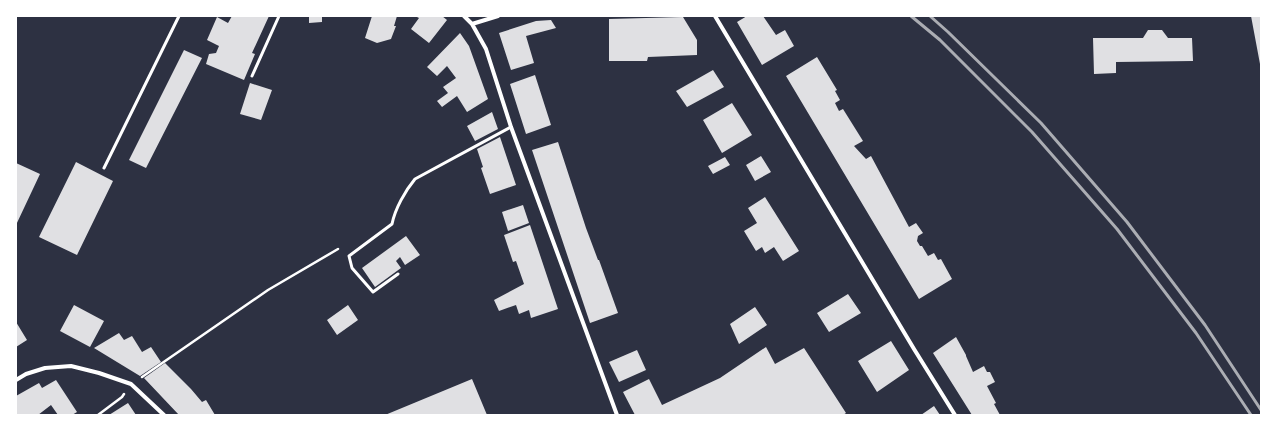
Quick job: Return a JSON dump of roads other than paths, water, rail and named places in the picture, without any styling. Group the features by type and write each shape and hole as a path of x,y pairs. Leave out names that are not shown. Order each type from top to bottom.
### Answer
{"street":[{"path":"464,16 472,24 486,49 511,127 617,415"},
{"path":"472,24 498,16"},
{"path":"715,16 955,415"},
{"path":"16,380 26,374 45,368 71,366 99,373 132,384 164,415"}],"lane":[{"path":"104,168 179,16"},
{"path":"252,76 279,16"},
{"path":"398,274 373,292 352,268 349,256 392,224 395,211 415,179 511,127"}],"railway":[{"path":"911,16 940,40 1032,132 1117,229 1196,333 1251,415"},
{"path":"930,16 1041,123 1127,222 1205,325 1261,410"}]}
